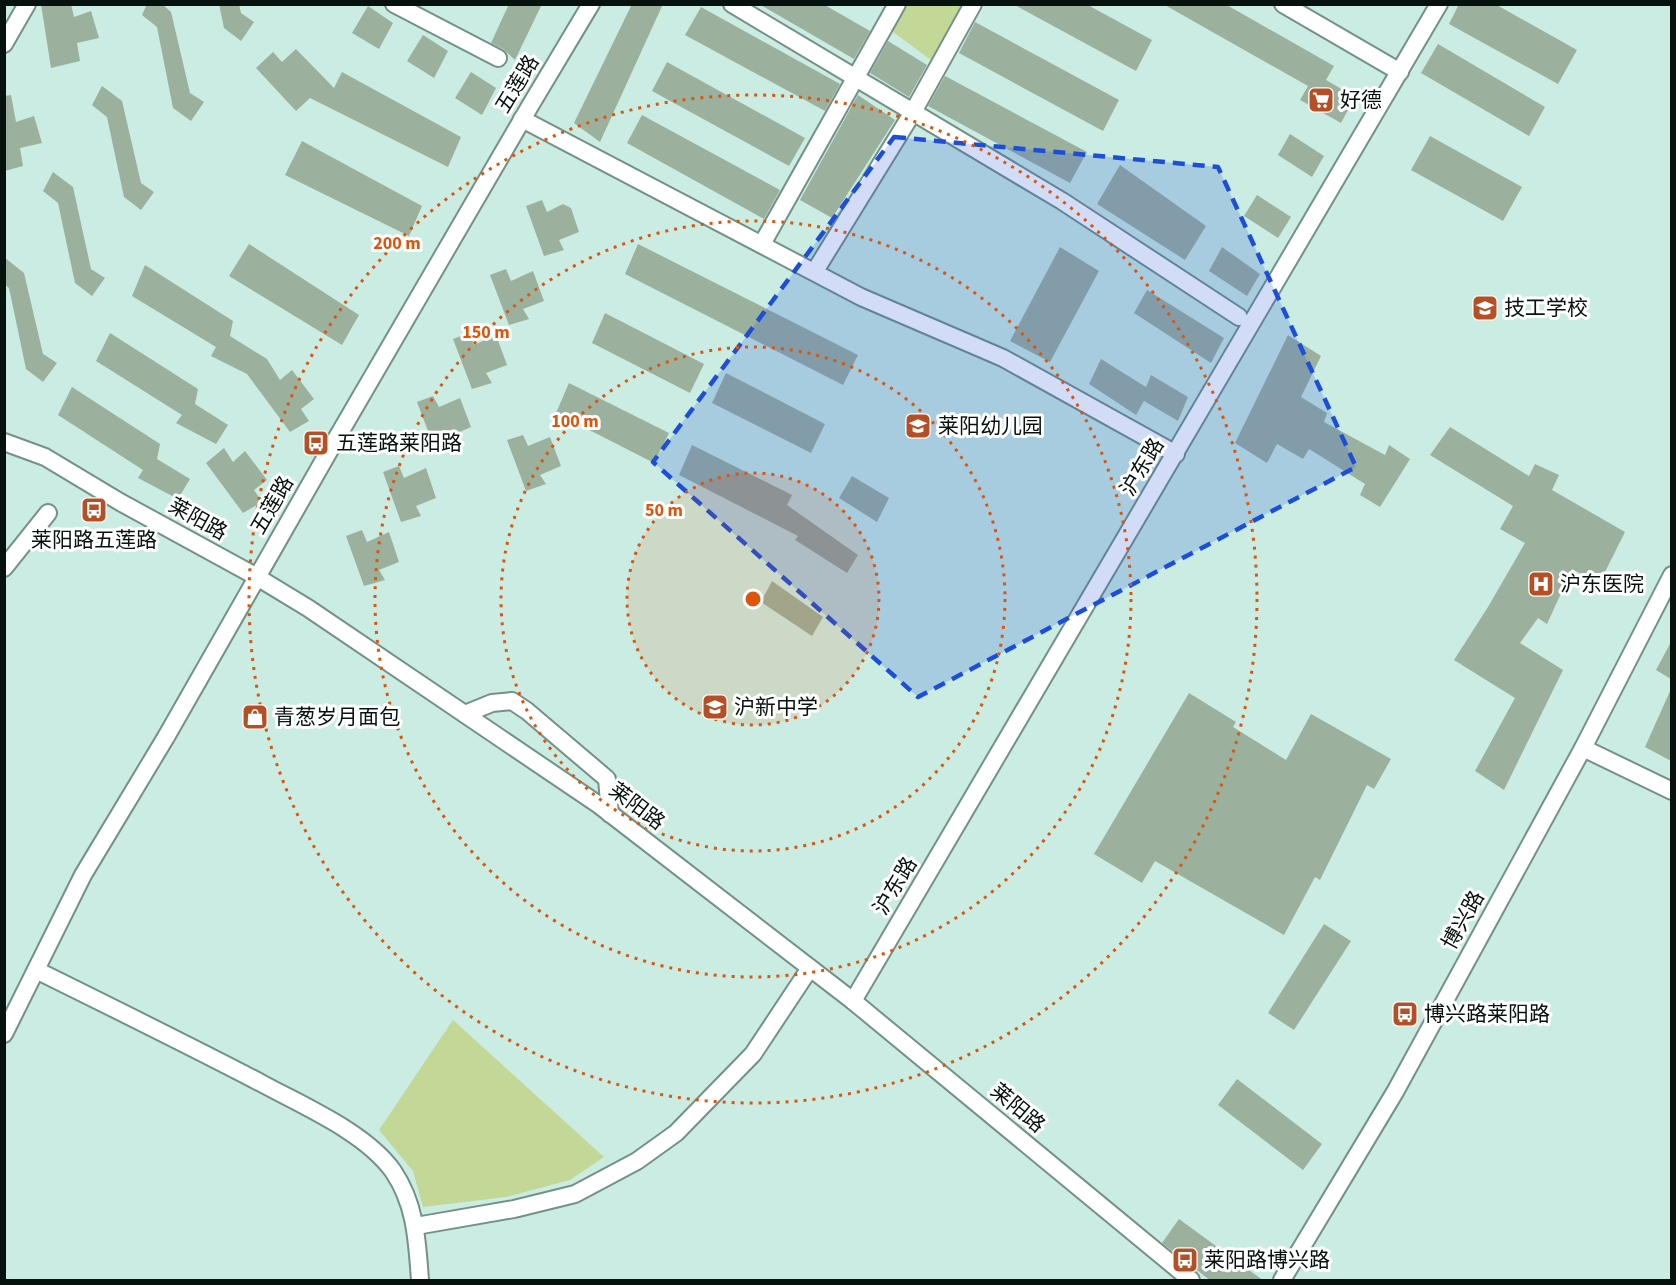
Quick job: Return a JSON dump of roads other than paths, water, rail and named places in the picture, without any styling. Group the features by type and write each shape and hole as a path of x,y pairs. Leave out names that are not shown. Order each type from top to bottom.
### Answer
{"street":[{"path":"4,44 27,4"},
{"path":"394,4 498,58"},
{"name":"五莲路","path":"4,1034 83,875 166,737 522,119 591,4"},
{"path":"732,4 1062,201 1239,317"},
{"path":"762,244 897,4"},
{"path":"815,272 913,112 973,4"},
{"path":"1282,4 1400,72"},
{"name":"沪东路","path":"853,1001 1439,4"},
{"path":"522,119 861,297 1003,358 1176,454"},
{"name":"莱阳路","path":"4,442 45,457 308,608 610,814 853,1001 1191,1281"},
{"path":"4,568 48,513"},
{"name":"博兴路","path":"1282,1281 1395,1092 1583,748 1671,575"},
{"path":"465,714 492,703 512,701 527,711 607,779 610,814"},
{"path":"1583,748 1671,791"},
{"path":"416,1226 514,1209 575,1194 638,1161 676,1133 753,1054 810,968"},
{"path":"36,970 302,1105 363,1140 392,1170 408,1198 416,1226 420,1281"}],"place":[{"name":"好德","path":"1321,100"},
{"name":"技工学校","path":"1485,308"},
{"name":"莱阳幼儿园","path":"918,426"},
{"name":"五莲路莱阳路","path":"316,443"},
{"name":"莱阳路五莲路","path":"94,510"},
{"name":"沪东医院","path":"1541,584"},
{"name":"沪新中学","path":"715,707"},
{"name":"青葱岁月面包","path":"255,717"},
{"name":"博兴路莱阳路","path":"1405,1014"},
{"name":"莱阳路博兴路","path":"1185,1260"}]}
